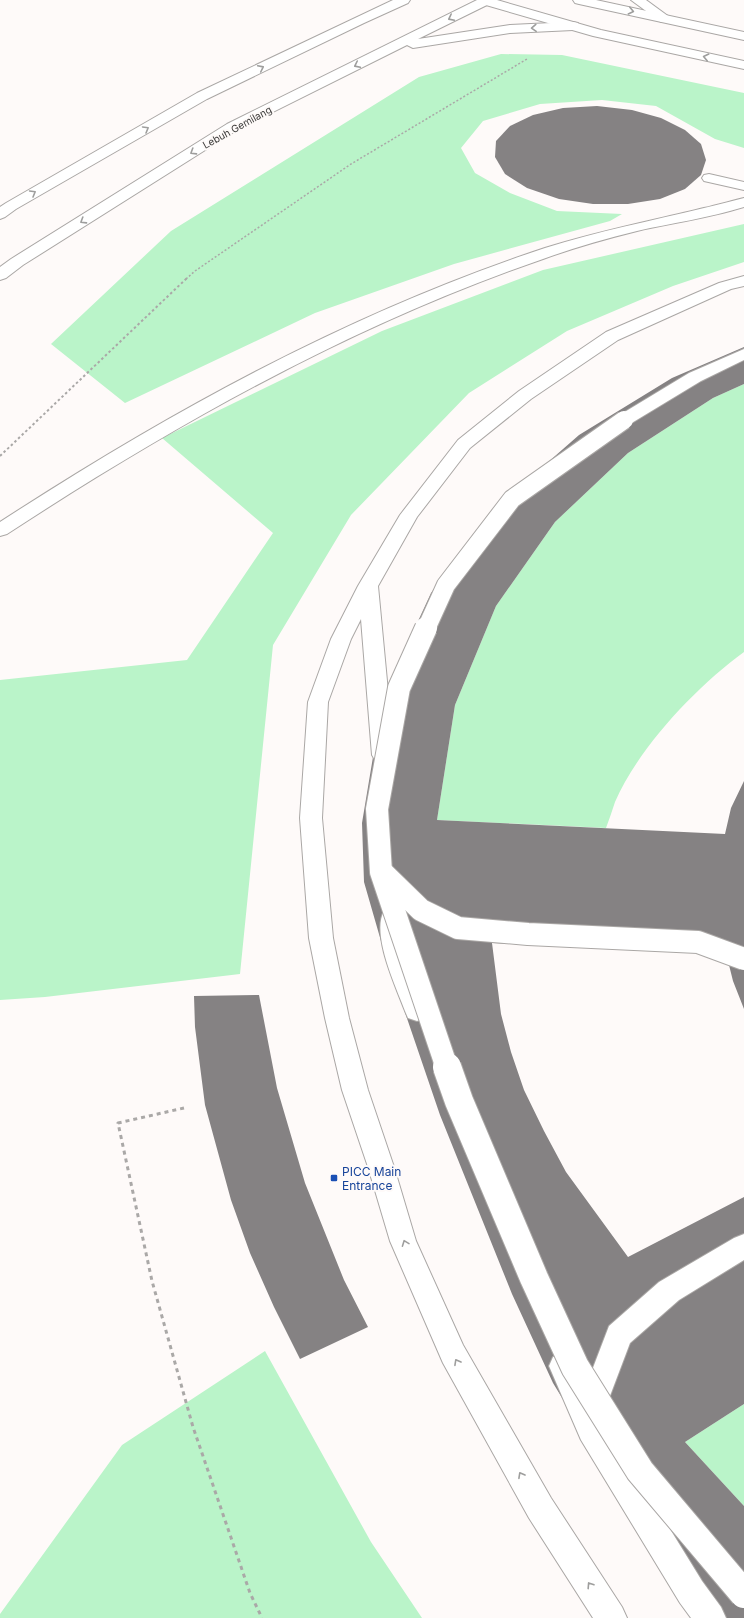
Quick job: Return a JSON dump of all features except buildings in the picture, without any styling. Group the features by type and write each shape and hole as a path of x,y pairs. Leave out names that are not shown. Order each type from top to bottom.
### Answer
{"main road":[{"path":"0,214 11,206 202,96 338,30 404,0"},
{"path":"485,0 598,33 744,65"},
{"name":"Lebuh Gemilang","path":"0,275 17,262 232,127 485,0"},
{"path":"579,0 744,36"},
{"path":"637,0 666,19"},
{"path":"338,30 364,5"},
{"path":"392,48 510,29 573,26"},
{"path":"709,178 744,186"},
{"path":"0,530 42,502 165,427 273,369 380,318 526,260 635,228 744,202"},
{"path":"611,1618 540,1508 453,1354 403,1241 355,1090 339,1025 322,938 311,818 318,702 341,639 368,586 409,515 464,444 525,395 612,336 725,286 744,281"},
{"path":"744,354 695,377 624,420 512,499 446,585 399,688 377,809 381,872 419,989 459,1101 534,1278 575,1366 640,1472 744,1594"},
{"path":"368,586 380,712 394,949 464,1142 591,1430 692,1592 710,1618"},
{"path":"381,872 421,910 458,928 528,934 698,942 744,959"},
{"path":"595,1400 619,1335 669,1291 744,1246"}],"path":[{"path":"0,456 195,271 351,164 536,54 559,34 573,26"},
{"path":"184,1108 118,1123 152,1281 193,1426 250,1593 262,1618"}],"green space":[{"path":"501,54 562,55 744,93 744,148 715,139 656,106 602,100 540,104 483,121 461,148 475,173 510,193 557,211 622,214 610,221 454,264 315,313 125,403 51,344 171,231 419,77"},
{"path":"744,224 744,262 673,286 567,331 469,393 351,515 273,645 240,974 45,997 0,1000 0,680 187,660 273,533 162,438 382,331 543,270"},
{"path":"744,384 744,652 707,682 688,700 654,740 625,781 615,802 606,828 437,820 455,705 496,606 555,522 628,453 713,398"},
{"path":"265,1351 371,1542 422,1618 0,1618 0,1614 122,1445"},
{"path":"744,1404 744,1506 685,1442"}],"place":[{"name":"PICC Main Entrance","path":"334,1178"}]}
